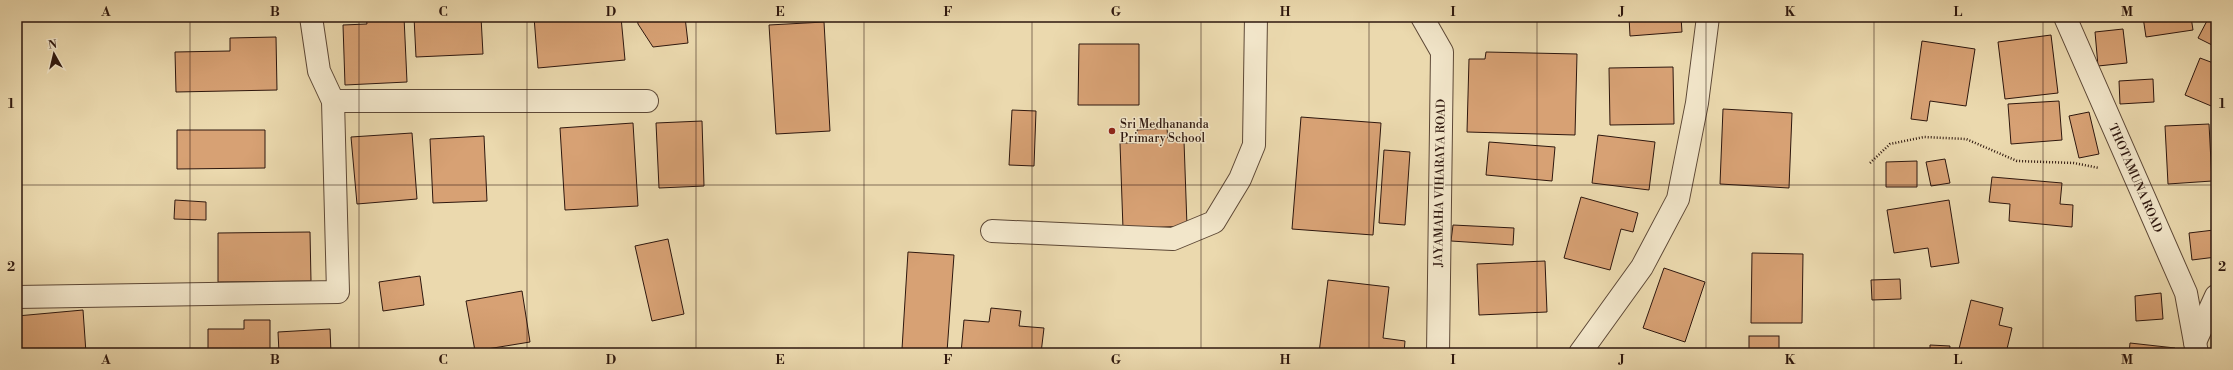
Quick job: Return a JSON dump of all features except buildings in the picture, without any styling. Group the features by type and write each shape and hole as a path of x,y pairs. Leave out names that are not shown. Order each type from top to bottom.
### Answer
{"street":[{"path":"17,296 338,292 333,101 319,70 311,17"},
{"path":"992,231 1173,238 1214,222 1240,179 1254,144 1256,17"},
{"name":"JAYAMAHA VIHARAYA ROAD","path":"1422,17 1442,52 1438,353"},
{"path":"1580,353 1642,267 1678,199 1697,103 1708,17"},
{"name":"THOTAMUNA ROAD","path":"2065,17 2186,293 2196,348"},
{"path":"333,101 647,101"},
{"name":"THOTAMUNA ROAD","path":"2196,348 2216,296"}],"path":[{"path":"1870,163 1890,144 1924,137 1966,139 2017,161 2074,163 2133,174"}],"place":[{"name":"Sri Medhananda Primary School","path":"1112,131"}]}
